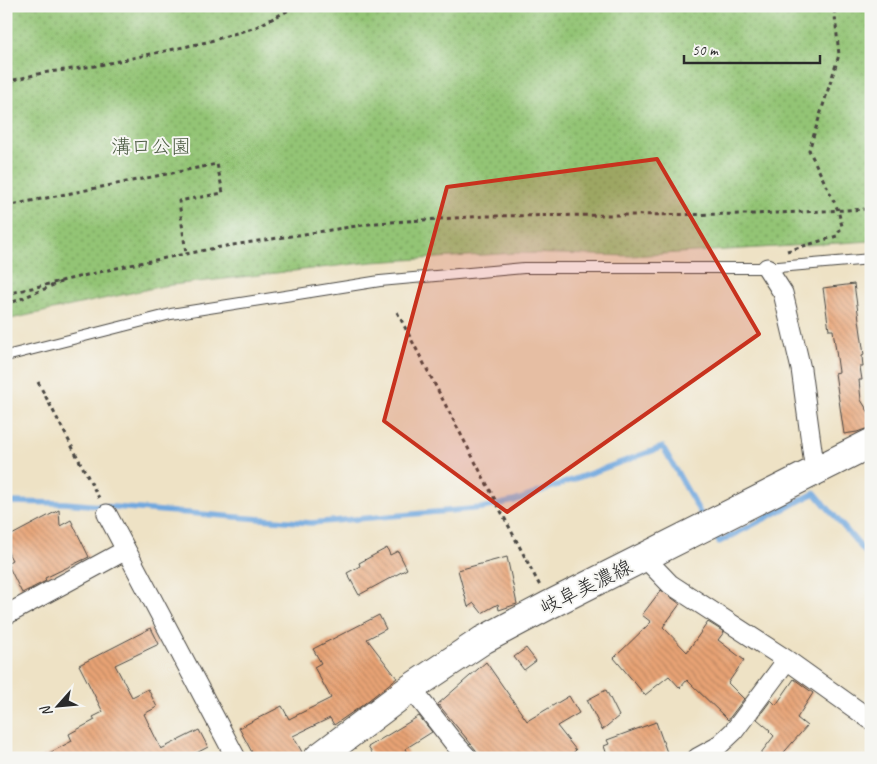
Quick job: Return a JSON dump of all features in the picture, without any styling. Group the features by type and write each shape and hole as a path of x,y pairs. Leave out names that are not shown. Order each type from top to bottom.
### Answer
{"main road":[{"name":"岐阜美濃線","path":"318,758 411,688 483,640 871,443"}],"street":[{"path":"767,268 783,293 799,359 815,472"},
{"path":"104,507 236,758"},
{"path":"6,614 126,550"},
{"path":"645,558 670,584 787,660 871,720"},
{"path":"697,758 717,746 734,731 787,660"},
{"path":"411,688 468,758"}],"lane":[{"path":"6,356 171,314 380,281 524,268 767,268 871,259"}],"path":[{"path":"6,82 42,74 95,66 207,42 256,27 297,6"},
{"path":"767,268 766,257 837,236 842,226 838,210 809,150 839,55 834,6"},
{"path":"6,206 217,164 223,193 179,201 186,254"},
{"path":"6,294 70,278 186,254 376,223 553,214 753,214 871,209"},
{"path":"6,305 70,278"},
{"path":"397,312 549,605"},
{"path":"38,382 104,507"}],"highlighted area":[{"path":"657,159 759,334 507,512 384,421 447,187"}],"green space":[{"name":"溝口公園","path":"6,6 871,6 871,241 631,256 517,253 372,262 163,286 6,320"}],"building":[{"path":"854,284 864,355 862,356 863,367 860,367 862,380 859,380 861,400 871,416 871,427 844,434 835,373 839,372 833,330 829,330 823,288"},
{"path":"59,510 60,526 71,520 89,557 45,578 46,581 22,593 7,563 12,560 6,549 6,538"},
{"path":"387,548 390,555 398,551 407,569 359,595 347,573 360,566 359,563"},
{"path":"507,557 517,604 499,610 498,604 482,613 474,603 468,607 458,570"},
{"path":"661,590 680,604 663,627 687,652 708,622 724,632 718,640 744,660 728,683 744,699 728,720 687,680 680,688 669,676 645,695 614,658 651,622 642,615"},
{"path":"379,615 386,629 367,639 397,678 334,725 330,718 293,736 302,752 290,758 255,758 239,728 282,706 289,719 331,698 314,667 321,663 313,649"},
{"path":"151,628 159,644 115,665 132,697 148,689 157,707 144,714 161,749 199,730 208,747 187,758 40,758 72,741 69,734 95,720 93,717 103,712 79,665"},
{"path":"526,648 536,661 524,670 514,657"},
{"path":"486,662 527,721 569,696 579,713 557,726 576,750 567,758 479,758 476,750 438,704"},
{"path":"794,679 813,693 797,718 807,726 779,758 757,758 774,736 757,719 771,700 776,705"},
{"path":"606,690 619,716 602,730 587,700"},
{"path":"419,716 432,732 405,749 410,758 375,758 368,747"},
{"path":"656,722 669,758 608,758 604,746 609,744 607,740"}],"waterway":[{"path":"6,502 65,503 311,523 482,508 514,501 663,447 702,516"},
{"path":"717,539 719,542 815,493 871,559"}]}
